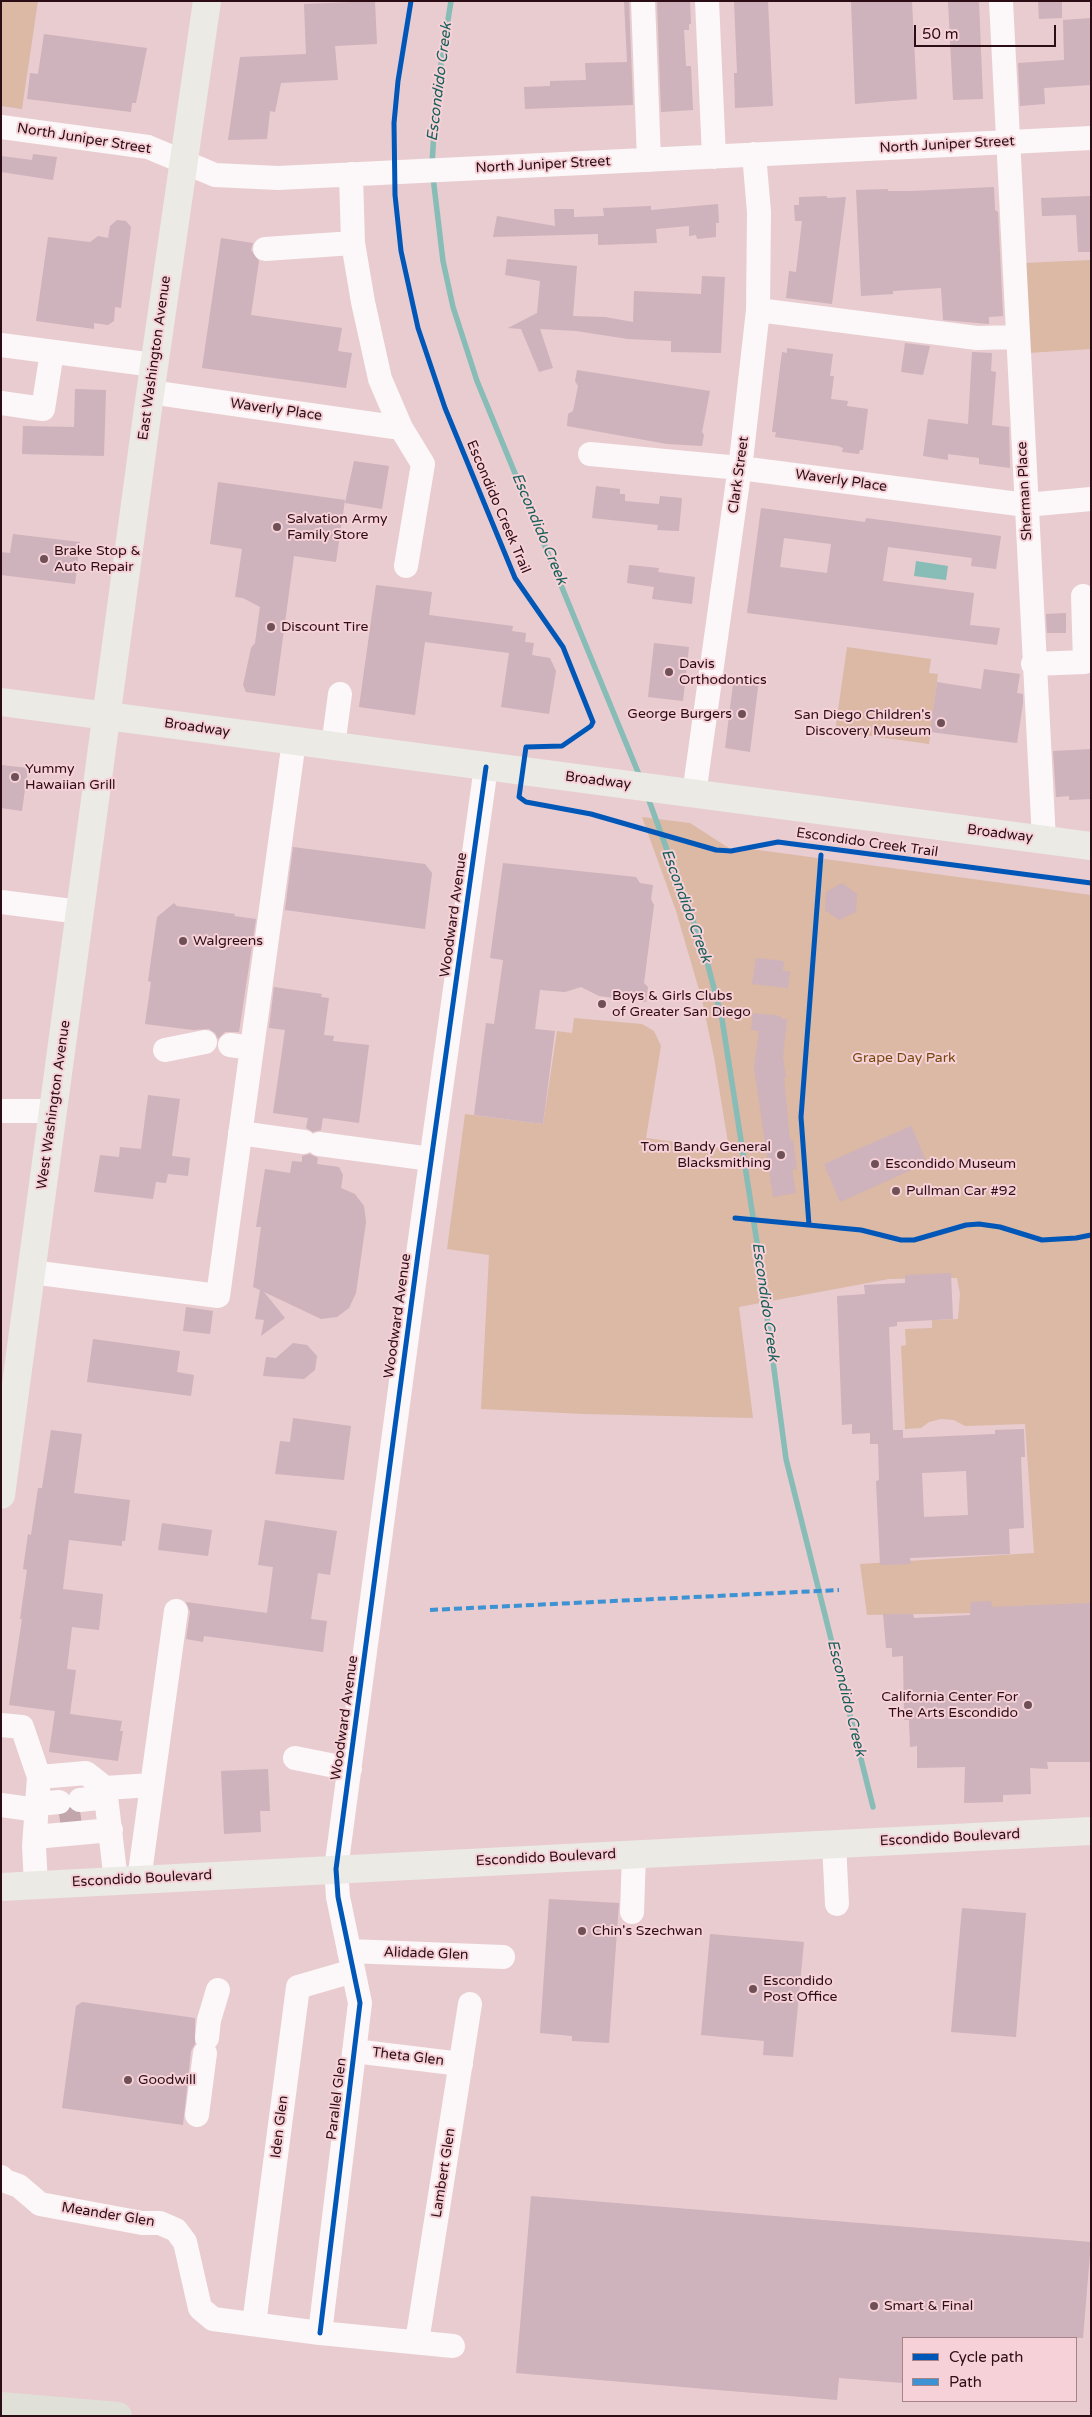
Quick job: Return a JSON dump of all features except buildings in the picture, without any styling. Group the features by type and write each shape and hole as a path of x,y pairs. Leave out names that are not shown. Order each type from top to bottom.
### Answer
{"highway":[{"path":"1,2406 118,2416"}],"main road":[{"name":"East Washington Avenue","path":"106,716 182,161 207,1"},
{"name":"Broadway","path":"1,702 1091,846"},
{"name":"West Washington Avenue","path":"1,1495 106,716"},
{"name":"Escondido Boulevard","path":"1,1887 1091,1831"}],"street":[{"path":"643,1 649,160"},
{"path":"707,1 714,157"},
{"name":"Sherman Place","path":"1001,1 1033,664 1044,840"},
{"name":"North Juniper Street","path":"1,127 148,147 215,174 278,178 1091,138"},
{"name":"Clark Street","path":"694,794 740,468 758,310 759,212 754,154"},
{"path":"350,174 353,243 363,302 380,380 401,428 423,464 406,566"},
{"path":"265,249 353,243"},
{"path":"758,310 978,338 1017,337"},
{"name":"Waverly Place","path":"1,345 52,352 152,379 401,428"},
{"path":"1,403 43,409 52,352"},
{"name":"Waverly Place","path":"590,454 740,468 1026,505 1091,499"},
{"path":"1033,664 1086,662 1083,596"},
{"path":"333,746 340,694"},
{"path":"31,1272 218,1296 240,1133 241,1046 294,741"},
{"name":"Woodward Avenue","path":"336,1869 431,1159 486,767"},
{"path":"1,902 80,912"},
{"path":"165,1050 205,1042"},
{"path":"1,1111 53,1111"},
{"path":"240,1133 431,1159"},
{"path":"127,1880 152,1785 176,1611"},
{"path":"1,1725 22,1728 53,1814 36,1885"},
{"path":"295,1758 350,1768"},
{"path":"39,1777 86,1773 108,1808 127,1880"},
{"path":"1,1805 53,1814 108,1808 152,1785"},
{"path":"53,1814 108,1808"},
{"path":"834,1843 837,1904"},
{"path":"632,1912 634,1854"},
{"name":"Parallel Glen","path":"320,2333 360,2002 338,1897 336,1869"},
{"name":"Alidade Glen","path":"351,1961 503,1957"},
{"name":"Iden Glen","path":"254,2324 298,1987 351,1961"},
{"path":"197,2115 209,2020 218,1990"},
{"name":"Lambert Glen","path":"417,2342 470,2004"},
{"name":"Theta Glen","path":"354,2051 461,2064"},
{"name":"Meander Glen","path":"3,2181 19,2186 40,2204 142,2223 160,2223 176,2230 184,2242 200,2308 214,2319 320,2333 453,2346"}],"green space":[{"path":"1,1 38,1 22,109 1,106"},
{"path":"1091,260 1091,349 1028,353 1023,263"},
{"path":"847,647 931,659 929,673 938,674 929,744 835,731"},
{"name":"Grape Day Park","path":"642,817 690,823 735,852 751,849 1091,895 1091,1611 867,1615 860,1564 1034,1553 1025,1424 965,1426 954,1420 941,1419 929,1422 921,1428 905,1429 901,1346 906,1345 905,1329 932,1328 932,1320 958,1319 960,1294 957,1278 889,1279 739,1307 753,1418 584,1414 481,1409 489,1255 447,1249 465,1114 543,1124 557,1031 572,1033 574,1018 642,1024 654,1031 661,1046 646,1138 729,1149 714,1057 702,1000 676,911"}],"water":[{"path":"916,561 948,566 946,580 914,576"}],"waterway":[{"name":"Escondido Creek","path":"432,165 436,96 451,1"},
{"name":"Escondido Creek","path":"433,177 443,261 453,307 477,381 640,777"},
{"name":"Escondido Creek","path":"647,795 705,954 722,1019 758,1249 786,1459 873,1807"}],"tunnel":[{"path":"60,1821 81,1818"}],"marked path":[{"path":"430,1610 839,1590"}],"cycle path":[{"name":"Escondido Creek Trail","path":"411,1 398,81 394,123 395,195 401,251 418,328 445,408 515,578 563,647 593,722 591,726 562,746 526,747 519,797 526,802 591,814 716,850 731,851 778,842 1091,883"},
{"path":"320,2333 360,2003 338,1897 336,1869 418,1254 486,767"},
{"path":"809,1225 801,1117 821,855"},
{"path":"735,1218 861,1230 901,1240 914,1240 966,1225 979,1224 1000,1227 1042,1240 1091,1235"}],"place":[{"name":"Salvation Army Family Store","path":"277,527"},
{"name":"Brake Stop & Auto Repair","path":"44,559"},
{"name":"Discount Tire","path":"271,627"},
{"name":"Davis Orthodontics","path":"669,672"},
{"name":"George Burgers","path":"742,714"},
{"name":"San Diego Children's Discovery Museum","path":"941,723"},
{"name":"Yummy Hawaiian Grill","path":"15,777"},
{"name":"Walgreens","path":"183,941"},
{"name":"Boys & Girls Clubs of Greater San Diego","path":"602,1004"},
{"name":"Tom Bandy General Blacksmithing","path":"781,1155"},
{"name":"Escondido Museum","path":"875,1164"},
{"name":"Pullman Car #92","path":"896,1191"},
{"name":"California Center For The Arts Escondido","path":"1028,1705"},
{"name":"Chin's Szechwan","path":"582,1931"},
{"name":"Escondido Post Office","path":"753,1989"},
{"name":"Goodwill","path":"128,2080"},
{"name":"Smart & Final","path":"874,2306"}]}
